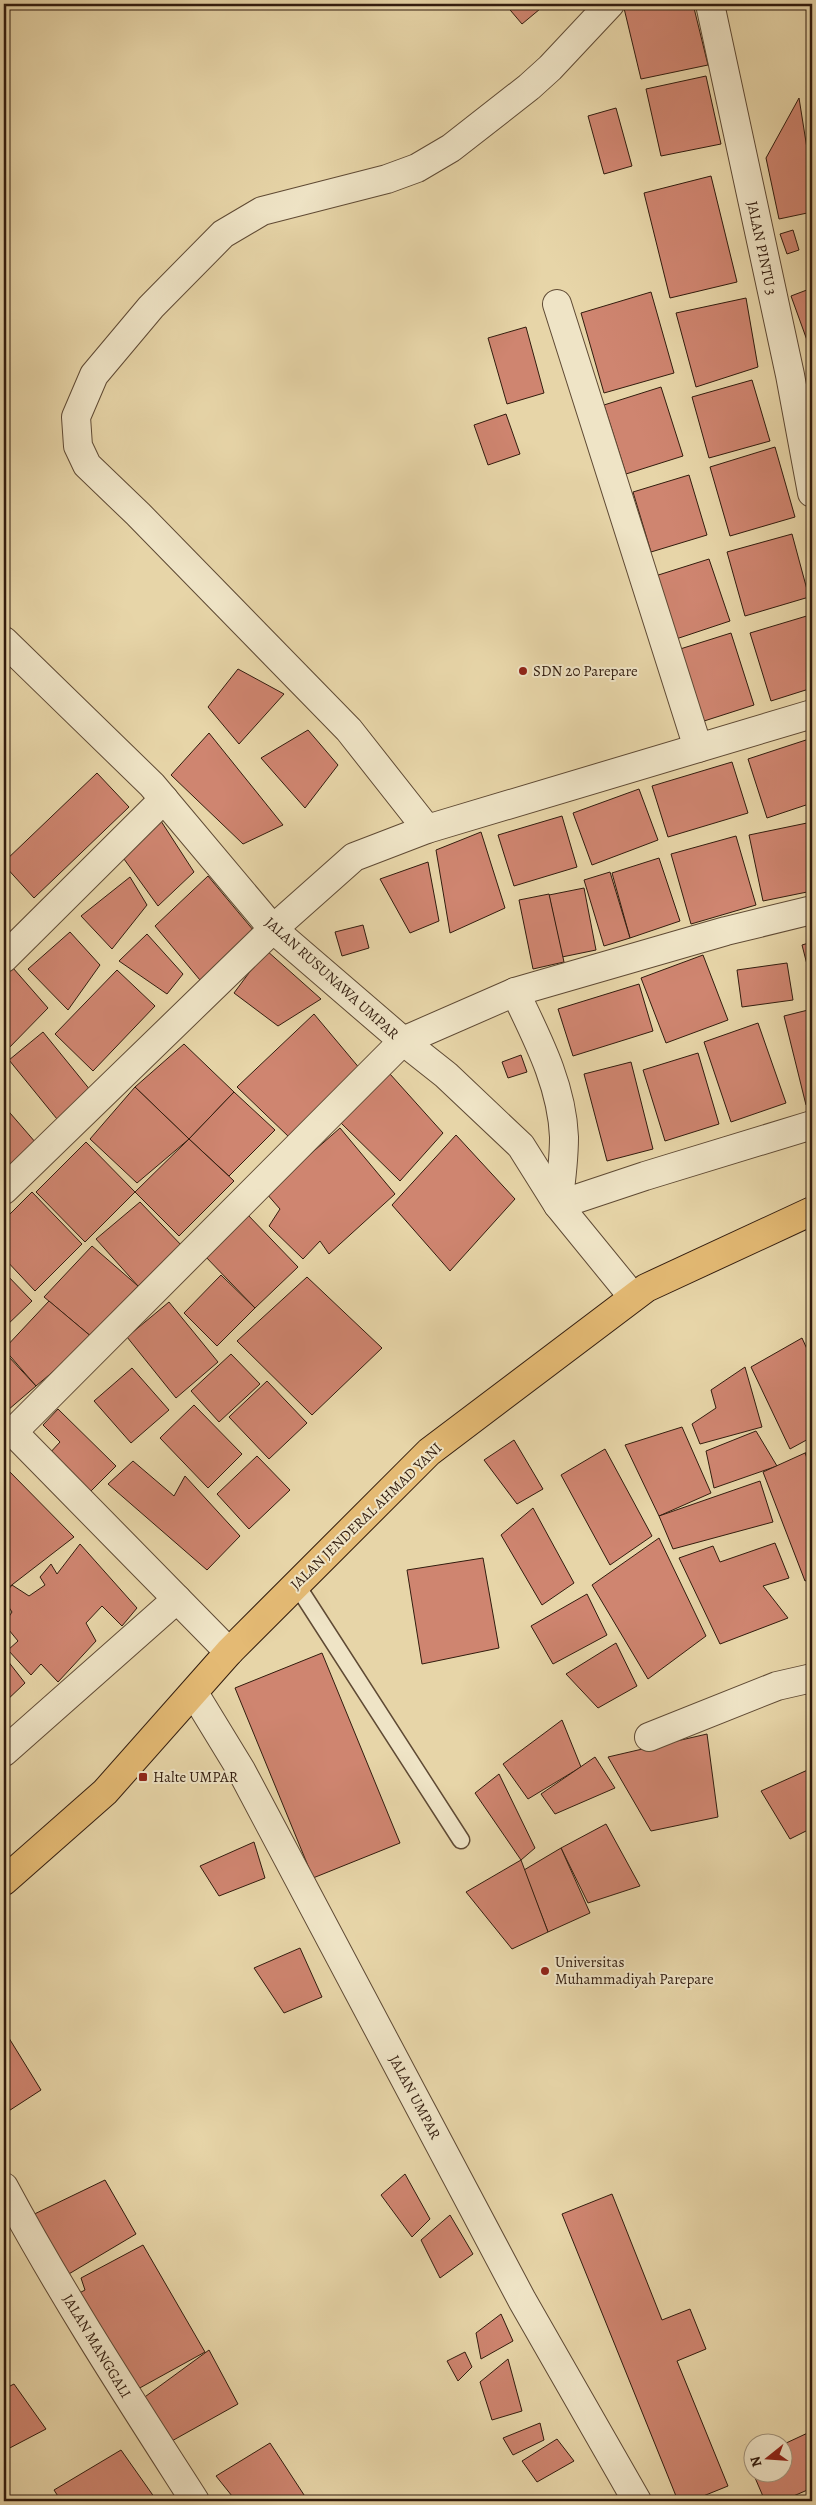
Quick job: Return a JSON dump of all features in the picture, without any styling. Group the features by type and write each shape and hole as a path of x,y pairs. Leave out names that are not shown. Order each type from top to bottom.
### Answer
{"highway":[{"name":"JALAN JENDERAL AHMAD YANI","path":"4,1881 105,1792 229,1652 429,1452 646,1288 812,1212"}],"street":[{"path":"427,829 349,730 138,514 87,465 78,446 76,417 94,376 151,308 222,234 262,211 387,179 417,168 451,148 529,87 550,68 610,4"},
{"name":"JALAN PINTU 3","path":"710,4 801,373 812,493"},
{"path":"557,304 698,748"},
{"name":"JALAN RUSUNAWA UMPAR","path":"4,642 164,798 274,929 403,1041 446,1075 521,1146 558,1205 633,1297"},
{"path":"4,1190 274,929 354,857 427,829 812,714"},
{"path":"4,958 164,798"},
{"path":"229,1652 7,1432 403,1041 515,992 726,931 812,910"},
{"path":"515,992 538,1039 555,1085 564,1135 558,1205 645,1176 812,1125"},
{"path":"4,1752 177,1599"},
{"path":"649,1737 777,1686 812,1678"},
{"name":"JALAN UMPAR","path":"194,1693 241,1770 522,2300 637,2501"},
{"name":"JALAN MANGGALI","path":"4,2187 26,2230 104,2358 195,2501"}],"lane":[{"path":"296,1584 461,1840"}],"building":[{"path":"505,4 546,4 522,24"},
{"path":"623,4 693,4 708,65 641,79"},
{"path":"730,4 806,4 806,8 730,7"},
{"path":"706,76 721,144 661,156 646,89"},
{"path":"799,98 812,180 812,212 779,219 766,158"},
{"path":"616,108 632,166 604,174 588,116"},
{"path":"711,176 737,282 670,298 644,193"},
{"path":"793,230 799,250 787,254 780,234"},
{"path":"812,288 812,342 808,343 791,296"},
{"path":"651,292 674,373 604,393 581,313"},
{"path":"746,298 758,367 696,387 676,313"},
{"path":"526,327 544,393 507,404 488,338"},
{"path":"752,380 770,441 709,458 692,397"},
{"path":"661,387 683,456 626,474 604,405"},
{"path":"506,414 520,454 488,465 474,425"},
{"path":"775,447 795,517 730,536 710,467"},
{"path":"689,475 707,535 651,552 633,492"},
{"path":"792,534 809,597 745,616 727,552"},
{"path":"709,559 730,621 673,640 652,577"},
{"path":"810,615 812,622 812,688 771,701 750,633"},
{"path":"731,633 754,705 701,722 677,650"},
{"path":"238,669 284,694 239,744 208,707"},
{"path":"308,730 338,765 305,808 261,758"},
{"path":"209,733 283,825 243,844 171,775"},
{"path":"812,738 812,803 767,818 748,759"},
{"path":"732,762 748,813 668,837 652,786"},
{"path":"97,773 129,807 34,898 4,865 4,862"},
{"path":"639,789 658,840 592,865 573,813"},
{"path":"562,816 577,867 514,886 498,835"},
{"path":"159,818 194,872 158,906 124,859"},
{"path":"807,823 812,848 812,891 763,901 749,835"},
{"path":"481,832 505,908 450,933 436,850"},
{"path":"736,836 756,905 691,924 671,854"},
{"path":"659,858 680,921 630,938 612,873"},
{"path":"428,862 439,921 410,933 380,879"},
{"path":"610,872 630,938 604,946 584,880"},
{"path":"208,876 254,931 205,986 155,926"},
{"path":"130,877 147,905 112,949 81,916"},
{"path":"584,888 596,950 562,957 549,895"},
{"path":"549,894 564,962 533,969 519,900"},
{"path":"363,925 369,948 342,956 335,932"},
{"path":"70,932 100,965 68,1010 28,969"},
{"path":"147,934 183,974 167,994 119,961"},
{"path":"812,942 812,984 802,945"},
{"path":"266,950 321,999 278,1026 234,993"},
{"path":"703,955 728,1020 666,1043 641,978"},
{"path":"787,963 793,1000 742,1007 737,970"},
{"path":"13,968 48,1008 5,1052 4,976"},
{"path":"117,970 155,1006 93,1071 55,1034"},
{"path":"639,984 653,1031 573,1056 558,1009"},
{"path":"812,1009 812,1104 806,1105 784,1016"},
{"path":"314,1014 361,1070 289,1137 237,1087"},
{"path":"758,1023 786,1103 731,1122 704,1042"},
{"path":"43,1032 91,1091 57,1119 9,1060"},
{"path":"184,1044 234,1092 189,1139 135,1087"},
{"path":"698,1053 719,1124 665,1141 643,1070"},
{"path":"521,1055 527,1072 508,1078 502,1062"},
{"path":"631,1062 653,1149 607,1161 584,1074"},
{"path":"390,1074 443,1133 400,1181 341,1123"},
{"path":"135,1087 189,1139 137,1183 90,1139"},
{"path":"234,1092 275,1130 229,1176 189,1139"},
{"path":"4,1106 36,1143 9,1167 4,1161"},
{"path":"340,1128 395,1194 329,1254 320,1241 303,1259 269,1226 280,1209 266,1193"},
{"path":"456,1135 515,1199 450,1271 392,1205"},
{"path":"189,1139 234,1181 179,1236 135,1192"},
{"path":"86,1142 135,1192 85,1242 36,1192"},
{"path":"32,1192 82,1244 35,1291 4,1258 4,1220"},
{"path":"140,1202 183,1247 138,1286 96,1239"},
{"path":"246,1213 298,1267 255,1308 204,1255"},
{"path":"92,1246 138,1286 93,1338 44,1297"},
{"path":"4,1272 32,1301 4,1328"},
{"path":"221,1275 255,1308 217,1346 184,1313"},
{"path":"307,1277 382,1348 312,1415 237,1341"},
{"path":"49,1301 93,1338 36,1386 4,1349"},
{"path":"169,1302 218,1362 176,1398 127,1337"},
{"path":"802,1338 812,1360 812,1437 790,1449 751,1367"},
{"path":"231,1354 260,1384 219,1422 191,1391"},
{"path":"8,1356 36,1386 8,1410 4,1404 4,1360"},
{"path":"745,1367 762,1427 700,1444 692,1424 716,1408 711,1390"},
{"path":"132,1368 169,1410 131,1443 94,1401"},
{"path":"267,1381 307,1423 269,1459 229,1417"},
{"path":"194,1405 242,1454 208,1488 160,1438"},
{"path":"58,1409 116,1466 87,1495 48,1455 60,1442 43,1425"},
{"path":"682,1427 711,1493 659,1516 625,1445"},
{"path":"756,1431 777,1466 714,1488 706,1451"},
{"path":"514,1440 543,1489 517,1504 484,1460"},
{"path":"605,1449 652,1536 610,1565 561,1475"},
{"path":"812,1450 812,1462 805,1453"},
{"path":"805,1453 812,1471 812,1578 805,1581 763,1472"},
{"path":"257,1456 290,1490 249,1529 217,1494"},
{"path":"133,1461 174,1496 185,1476 240,1536 207,1570 108,1484"},
{"path":"7,1469 74,1537 4,1591 4,1519 8,1517 4,1512 4,1474"},
{"path":"760,1481 773,1522 673,1549 659,1516"},
{"path":"533,1508 574,1583 542,1605 501,1535"},
{"path":"659,1538 706,1636 648,1679 592,1585"},
{"path":"775,1543 789,1578 763,1586 788,1618 720,1644 679,1558 713,1546 720,1562"},
{"path":"80,1544 137,1608 122,1626 102,1606 86,1623 96,1641 58,1682 41,1664 31,1675 8,1650 18,1641 4,1624 12,1612 4,1600 4,1595 12,1585 29,1596 45,1585 40,1577 51,1564 57,1574"},
{"path":"483,1558 499,1648 422,1664 407,1570"},
{"path":"587,1594 607,1635 553,1664 531,1626"},
{"path":"616,1643 637,1686 598,1708 566,1674"},
{"path":"322,1653 400,1843 313,1878 235,1688"},
{"path":"4,1656 25,1683 4,1703"},
{"path":"562,1720 581,1767 528,1799 503,1764"},
{"path":"707,1734 718,1817 651,1831 608,1757"},
{"path":"595,1757 615,1788 555,1814 541,1794"},
{"path":"812,1768 812,1828 790,1839 761,1791"},
{"path":"499,1774 535,1848 521,1860 475,1793"},
{"path":"606,1824 640,1886 588,1903 561,1848"},
{"path":"254,1842 265,1878 219,1896 200,1866"},
{"path":"561,1848 590,1913 548,1932 524,1870"},
{"path":"521,1860 548,1932 512,1949 466,1892"},
{"path":"300,1948 322,1997 284,2013 254,1968"},
{"path":"4,2030 41,2090 4,2114"},
{"path":"405,2174 430,2219 412,2237 381,2195"},
{"path":"105,2180 136,2234 57,2281 22,2220"},
{"path":"612,2194 662,2320 690,2309 706,2349 677,2361 728,2486 691,2501 678,2501 562,2214"},
{"path":"450,2215 473,2254 440,2278 421,2240"},
{"path":"143,2245 205,2352 127,2395 68,2299 85,2290 81,2278"},
{"path":"501,2314 513,2341 481,2359 476,2333"},
{"path":"209,2350 238,2404 170,2442 142,2399"},
{"path":"465,2352 472,2367 458,2381 447,2361"},
{"path":"508,2359 522,2411 492,2420 480,2382"},
{"path":"14,2384 46,2429 4,2451 4,2389"},
{"path":"540,2423 544,2440 513,2455 503,2438"},
{"path":"812,2431 812,2488 782,2501 765,2501 757,2482 794,2482 794,2439"},
{"path":"557,2439 574,2461 537,2482 522,2461"},
{"path":"270,2443 308,2501 236,2501 216,2476"},
{"path":"121,2450 157,2501 61,2501 54,2490"}],"place":[{"name":"SDN 20 Parepare","path":"523,671"},
{"name":"Halte UMPAR","path":"143,1777"},
{"name":"Universitas Muhammadiyah Parepare","path":"545,1971"}]}
